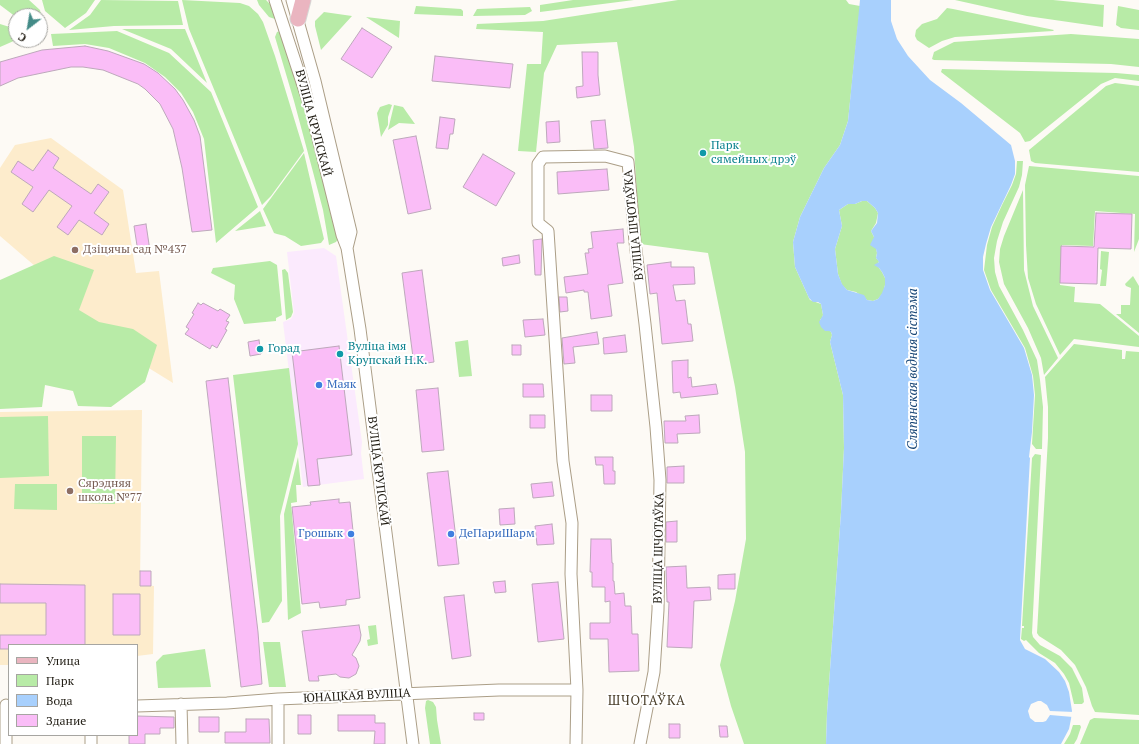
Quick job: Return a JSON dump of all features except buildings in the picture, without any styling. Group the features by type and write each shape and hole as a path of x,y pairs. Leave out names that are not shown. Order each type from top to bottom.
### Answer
{"main road":[{"path":"298,19 303,0"}],"street":[{"name":"ВУЛІЦА КРУПСКАЙ","path":"275,0 311,110 342,235 347,248 360,329 413,744"},
{"name":"ВУЛІЦА КРУПСКАЙ","path":"292,0 324,118 351,232 347,248"},
{"name":"ВУЛІЦА ШЧОТАЎКА","path":"577,690 571,574 572,523 562,461 548,231 538,223 538,164 543,157 605,156 628,162 635,242 656,426 660,480 658,610 654,672 640,744"},
{"name":"ЮНАЦКАЯ ВУЛІЦА","path":"138,706 499,690 577,690"},
{"path":"576,744 577,690"},
{"path":"278,699 278,744"},
{"path":"181,704 182,744"},
{"path":"5,705 6,744"}],"shaded area":[{"name":"Дзіцячы сад №437","path":"51,138 123,190 136,273 159,271 173,383 66,317 50,279 0,236 0,168 15,145"},
{"path":"324,248 336,256 362,442 361,453 364,479 303,487 283,322 291,319 294,313 287,252"},
{"name":"Сярэдняя школа №77","path":"142,410 140,585 154,586 153,654 138,656 138,644 8,644 8,665 0,665 0,412"}],"green space":[{"path":"0,0 29,0 38,8 8,8 8,11 0,5"},
{"path":"42,0 95,0 86,13 65,28 48,14 48,8 44,8"},
{"path":"101,0 178,1 183,25 114,26 69,30 90,15"},
{"path":"182,0 240,3 249,6 258,14 263,22 304,151 271,196 262,205 189,29"},
{"path":"257,0 266,0 272,6 279,18 275,19 269,17 259,5"},
{"path":"573,0 634,0 540,12 540,5"},
{"path":"678,0 846,0 849,4 860,6 848,121 840,145 824,168 800,217 793,242 795,267 810,300 821,304 823,315 820,320 832,335 830,342 843,395 844,448 841,512 826,744 744,744 731,706 720,665 735,601 746,539 745,452 735,387 708,253 640,244 634,147 617,42 557,45 544,73 536,152 518,151 527,64 541,64 543,32 476,29 477,24 543,21"},
{"path":"955,0 1053,0 1104,5 1103,27 1027,16"},
{"path":"416,6 461,9 463,11 463,16 414,14"},
{"path":"1118,6 1139,10 1139,30 1121,28 1116,25"},
{"path":"530,7 532,11 525,15 473,16 477,9"},
{"path":"947,8 1054,30 955,37 942,41 929,48 917,40 915,36 916,30 922,24 937,19"},
{"path":"324,12 352,16 321,50 315,21"},
{"path":"366,17 400,21 399,38"},
{"path":"0,24 8,26 8,44 0,47"},
{"path":"122,29 185,29 207,83 171,49"},
{"path":"283,30 304,99 338,239 336,242 329,245 323,210 275,37 277,32"},
{"path":"117,31 169,53 211,92 258,207 216,243 204,139 193,112 181,93 165,77 145,63 109,48 85,44 53,46 51,34"},
{"path":"1071,34 1139,39 1139,67 1111,64 932,59 934,52 954,42"},
{"path":"942,69 1116,73 1139,75 1139,81 1115,78 1101,84 1030,141 1025,142 1020,133 941,72"},
{"path":"1115,83 1139,86 1139,172 1035,163 1031,161 1029,150 1106,86"},
{"path":"389,104 392,105 388,117 388,125 381,137 377,113 380,107"},
{"path":"394,105 403,107 415,124 399,123 388,130"},
{"path":"304,153 324,239 321,243 301,246 285,236 274,233 263,209"},
{"path":"1017,161 1023,161 1022,175 1019,187 1003,222 997,241 994,258 995,272 999,286 1023,330 1037,360 1043,407 1042,449 1036,449 1032,444 1035,395 1033,376 1025,348 991,290 984,270 987,245 992,227 1012,185 1016,174"},
{"path":"1029,166 1139,176 1139,239 1134,252 1135,214 1095,211 1093,246 1062,245 1060,285 1075,287 1074,302 1100,304 1139,336 1139,347 1074,339 1060,355 1036,304 1028,278 1025,185"},
{"path":"1023,190 1024,270 1033,306 1058,358 1044,375 1041,358 1028,328 1004,284 999,262 1000,249 1004,236"},
{"path":"862,201 867,201 878,213 876,223 871,231 874,237 877,253 876,258 879,261 879,268 885,278 885,285 883,293 878,299 873,301 867,300 856,292 847,290 842,285 838,274 835,249 842,226 839,210 848,204 855,204"},
{"path":"260,211 266,226 235,231"},
{"path":"1101,251 1109,252 1106,286 1100,286 1102,270 1100,269"},
{"path":"54,256 94,270 79,310 99,322 133,329 157,345 145,382 111,407 78,406 73,391 45,385 42,407 0,409 0,280"},
{"path":"270,261 277,265 282,315 276,318 276,321 244,324 234,299 235,285 211,273 213,268"},
{"path":"285,269 288,273 293,312 291,317 286,320 282,270"},
{"path":"1133,276 1139,286 1139,333 1116,314 1121,314 1121,305 1130,305 1131,288 1125,284"},
{"path":"468,340 472,376 459,377 455,342"},
{"path":"1074,344 1122,350 1122,359 1125,359 1126,351 1139,352 1139,715 1095,712 1086,687 1075,665 1061,650 1039,636 1037,633 1048,438 1048,407 1045,377"},
{"path":"289,368 298,444 280,516 282,601 269,622 262,623 233,375"},
{"path":"48,416 49,476 0,478 0,417"},
{"path":"82,436 116,436 115,504 82,503"},
{"path":"1035,454 1041,455 1032,633 1033,637 1040,645 1060,656 1072,668 1082,688 1084,702 1082,704 1074,704 1069,683 1055,663 1039,653 1026,640 1024,641 1021,639 1022,628 1024,628 1024,626 1022,626 1032,458"},
{"path":"298,457 301,485 296,485 297,502 291,503 301,613 288,620 284,514"},
{"path":"15,484 57,484 57,510 14,509"},
{"path":"376,625 378,644 368,646 367,640 370,639 368,626"},
{"path":"263,642 280,642 286,687 269,687"},
{"path":"205,649 211,687 158,688 156,662 163,655"},
{"path":"428,700 433,702 436,707 441,744 430,744 425,708 426,701"},
{"path":"1094,718 1139,720 1139,744 1080,744 1090,720"},
{"path":"1073,725 1080,725 1081,727 1077,739 1074,744 1064,744 1070,734"}],"water":[{"name":"Сляпянская водная сістэма","path":"860,0 891,0 891,21 897,39 908,56 930,80 961,103 1011,145 1015,161 1015,174 991,227 983,257 983,270 990,290 1024,348 1032,375 1034,395 1029,457 1020,640 1025,649 1045,659 1059,672 1065,681 1069,692 1072,711 1069,729 1061,744 826,744 841,512 844,448 843,395 830,342 832,335 831,332 825,331 821,327 819,322 823,315 821,304 818,302 813,302 809,298 795,267 793,242 800,217 824,168 840,145 848,121","holes":["867,201 878,213 877,223 871,231 874,237 870,245 876,249 876,258 879,262 874,265 879,268 885,278 885,285 882,293 878,299 873,301 867,300 864,295 847,290 842,284 838,274 835,249 842,226 839,210 848,204"]}],"pier":[{"path":"1041,701 1047,705 1050,711 1074,712 1073,717 1050,715 1046,721 1035,722 1030,718 1028,711 1031,704"}],"place":[{"name":"Парк сямейных дрэў","path":"703,153"},
{"name":"Дзіцячы сад №437","path":"75,250"},
{"name":"Горад","path":"260,349"},
{"name":"Вуліца імя Крупскай Н.К.","path":"340,354"},
{"name":"Маяк","path":"319,385"},
{"name":"Сярэдняя школа №77","path":"70,491"},
{"name":"Грошык","path":"351,534"},
{"name":"ДеПариШарм","path":"451,534"}],"district":[{"name":"ШЧОТАЎКА","path":"647,701"}]}
